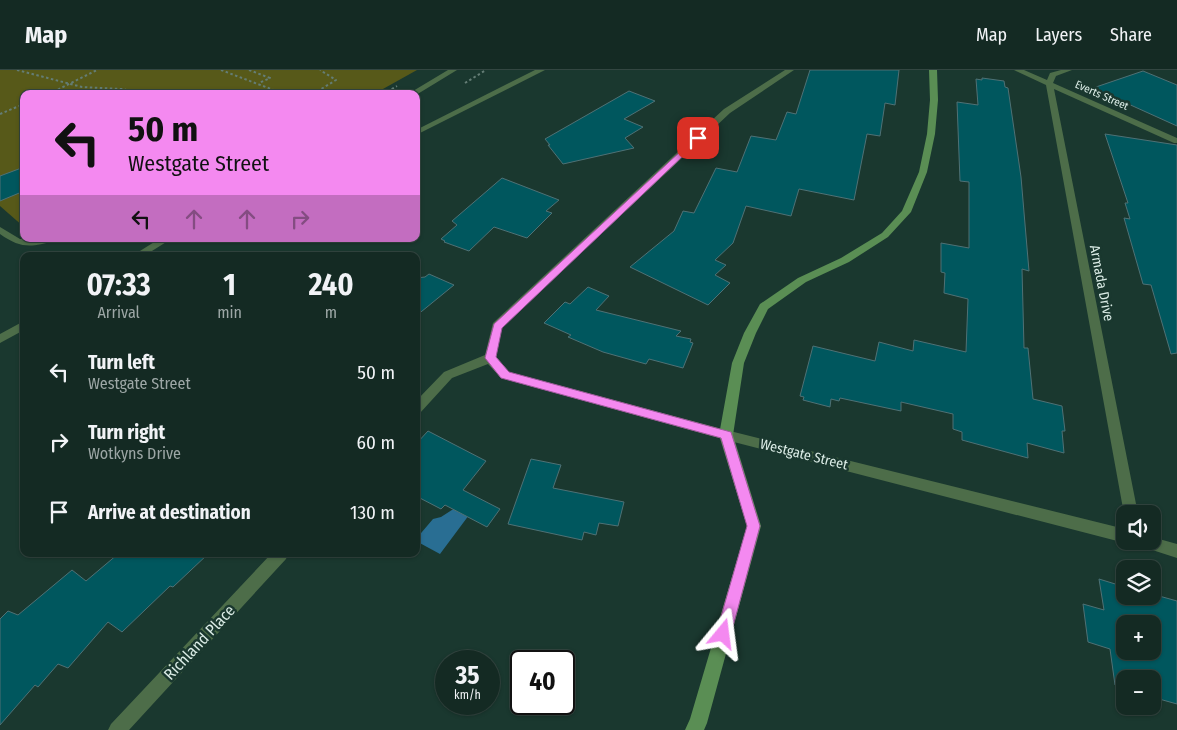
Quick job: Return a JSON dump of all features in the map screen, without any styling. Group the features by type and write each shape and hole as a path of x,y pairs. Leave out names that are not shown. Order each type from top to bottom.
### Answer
{"street":[{"path":"419,90 453,70"},
{"path":"420,131 541,70"},
{"path":"420,406 448,375 490,358 497,326 727,111 790,70"},
{"path":"694,730 698,723 754,526 726,435 738,362 750,333 764,307 802,280 845,260 885,235 906,212 923,172 934,100 933,70"},
{"name":"Everts Street","path":"1018,70 1177,141"},
{"path":"1048,83 1053,74 1068,70"},
{"name":"Armada Drive","path":"1048,83 1129,505"},
{"path":"0,230 18,242 38,242"},
{"path":"144,252 161,242"},
{"path":"0,339 20,327"},
{"name":"Westgate Street","path":"490,358 505,375 726,435 776,446 1116,534"},
{"path":"1161,546 1177,551"},
{"name":"Richland Place","path":"117,730 279,557"}],"path":[{"path":"17,70 89,88 127,90"},
{"path":"59,90 97,70"},
{"path":"221,70 275,90"},
{"path":"249,70 270,78 259,83"},
{"path":"320,70 336,80 320,90"},
{"path":"0,114 20,106"}],"shaded area":[{"path":"0,70 417,70 381,90 20,90 20,224 0,206"}],"water":[{"path":"455,508 469,515 440,554 420,543 420,534 433,519 441,517"}],"building":[{"path":"810,70 899,70 895,105 885,103 880,136 867,134 854,200 799,189 791,216 746,206 733,243 715,260 726,265 715,275 730,283 708,305 630,267 674,231 683,211 694,213 716,168 737,172 751,136 776,140 787,112 796,114"},
{"path":"1143,71 1177,85 1177,126 1093,88"},
{"path":"982,78 1004,81 1005,87 1008,88 1021,177 1029,271 1022,269 1024,348 1028,348 1033,399 1062,406 1065,431 1062,431 1064,453 1027,443 1028,458 962,440 962,432 953,429 953,414 901,402 901,411 840,398 839,401 831,399 830,407 803,400 804,397 800,396 813,346 875,361 879,342 913,351 914,340 966,352 968,299 944,293 945,273 941,272 941,243 969,248 969,182 960,181 957,102 978,105 976,79 982,80"},
{"path":"629,91 655,101 624,119 643,127 625,138 634,148 563,164 545,139"},
{"path":"1105,134 1177,145 1177,353 1171,354 1151,285 1143,284 1124,218 1130,219 1125,203 1128,203"},
{"path":"20,168 20,193 0,201 0,176"},
{"path":"502,178 559,200 546,211 552,213 527,238 494,227 469,251 444,242 441,239 457,225 452,221"},
{"path":"429,274 454,285 420,313 420,278"},
{"path":"588,287 609,296 596,310 681,331 676,336 691,339 690,342 693,343 683,368 649,359 646,364 603,352 568,337 571,335 544,323 565,302 570,304"},
{"path":"428,431 486,461 463,490 500,509 487,527 445,505 441,509 420,498 420,440"},
{"path":"531,459 561,465 553,488 624,502 618,526 599,523 596,535 584,532 582,540 508,524"},
{"path":"114,557 205,557 173,587 170,586 122,632 108,622 68,668 58,664 38,687 35,685 0,725 0,619 8,611 18,615 72,570 86,581"},
{"path":"1099,579 1116,584 1116,605 1161,605 1161,597 1177,601 1177,704 1161,700 1161,670 1116,670 1115,685 1110,649 1088,642 1083,604 1104,610"}],"route":[{"path":"698,138 497,326 490,358 505,375 726,435 754,526 723,634"}]}
